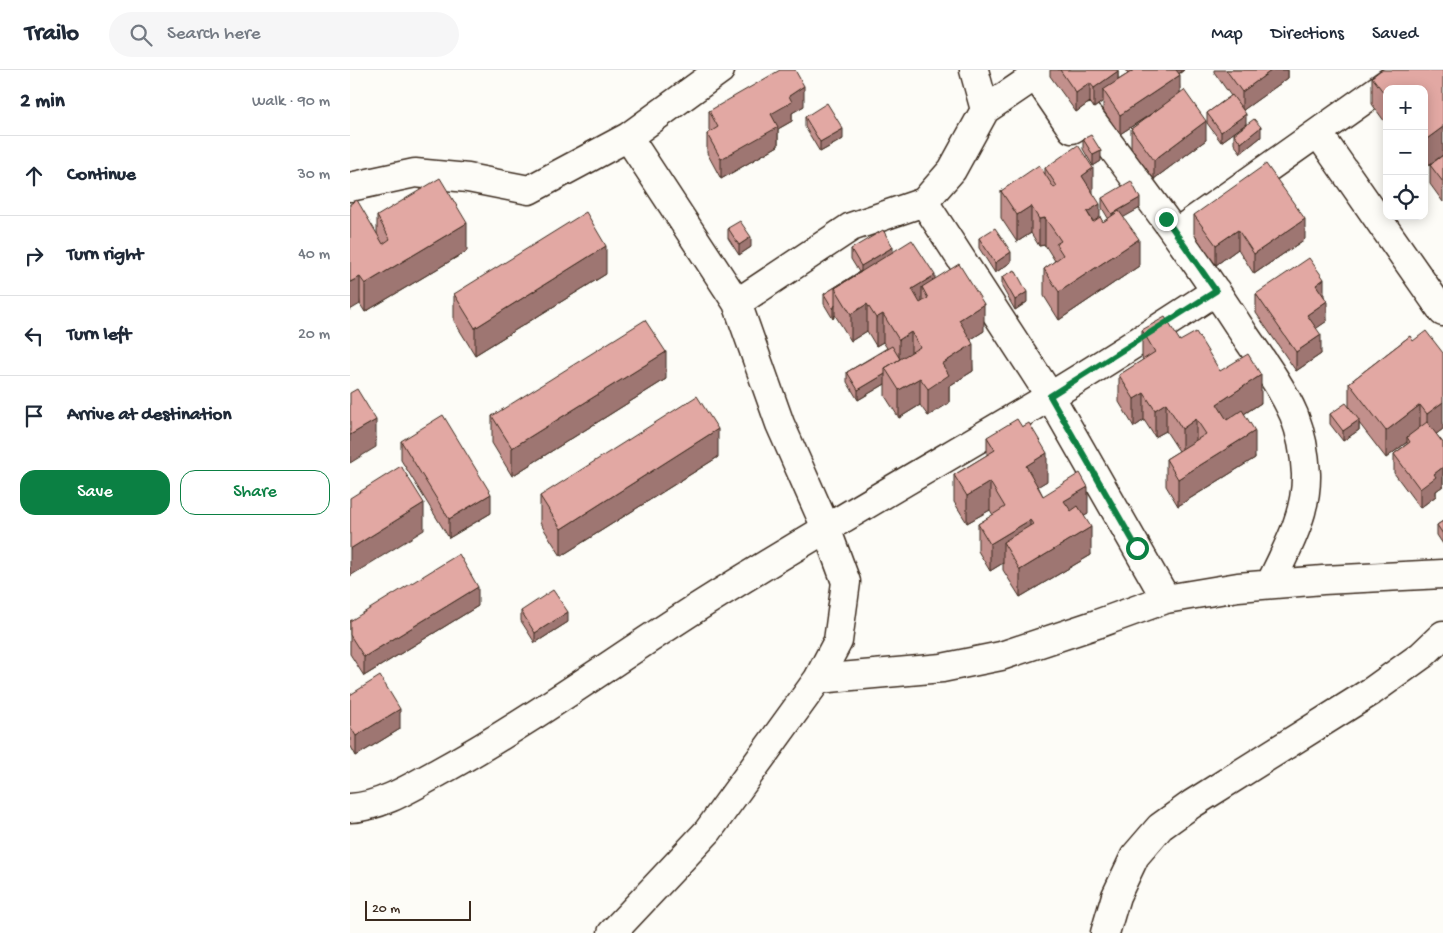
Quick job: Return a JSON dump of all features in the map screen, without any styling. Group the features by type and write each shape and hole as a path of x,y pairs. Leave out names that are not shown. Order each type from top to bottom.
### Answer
{"street":[{"path":"350,186 415,174 468,178 529,190 628,137 720,70"},
{"path":"974,70 985,110"},
{"path":"1176,233 1406,70"},
{"path":"737,303 850,227 924,202 952,170 985,110 1040,73 1072,129 1090,118 1176,233 1216,291 1294,414 1303,444 1306,475 1303,506 1294,536 1270,584"},
{"path":"1318,133 1443,312"},
{"path":"612,933 708,831 818,679 838,641 846,582 826,528 780,424 737,303 628,137"},
{"path":"924,202 1050,396 1166,599"},
{"path":"350,808 361,808 399,794 473,754 571,692 687,614 826,528 1050,396 1216,291"},
{"path":"818,679 942,668 1001,656 1166,599 1238,587 1270,584 1443,574"},
{"path":"1105,933 1116,896 1135,856 1160,827 1192,804 1372,691 1422,655 1443,635"}],"building":[{"path":"780,70 795,70 804,86 789,96 792,102 771,114 778,127 721,159 707,134 718,127 709,111"},
{"path":"1060,70 1118,71 1094,88 1090,83 1076,93"},
{"path":"1134,70 1176,70 1180,75 1120,115 1103,90"},
{"path":"1226,70 1272,70 1242,92"},
{"path":"1381,70 1443,70 1443,127 1428,138 1428,85 1383,85 1383,92 1372,77"},
{"path":"1184,90 1206,121 1154,160 1131,129"},
{"path":"1232,95 1246,114 1221,132 1207,113"},
{"path":"827,103 843,129 820,142 805,117"},
{"path":"1254,119 1261,127 1241,143 1234,134"},
{"path":"1091,135 1101,151 1093,155 1083,139"},
{"path":"1078,145 1093,168 1082,176 1100,204 1087,212 1093,222 1100,217 1103,222 1119,211 1139,239 1059,292 1044,269 1063,255 1056,244 1061,241 1045,218 1039,219 1031,206 1017,215 1001,191 1039,165 1054,188 1057,186 1045,168"},
{"path":"1443,155 1443,182 1430,165"},
{"path":"1266,164 1305,219 1254,254 1238,230 1216,245 1194,215"},
{"path":"440,178 467,223 365,284 360,277 350,282 350,204 357,200 383,244 390,239 377,216"},
{"path":"1131,181 1140,198 1112,214 1102,198"},
{"path":"586,212 606,246 475,328 454,294"},
{"path":"740,221 751,237 739,245 728,228"},
{"path":"995,228 1011,252 995,263 979,238"},
{"path":"883,230 893,247 861,266 851,249"},
{"path":"912,240 935,275 912,289 920,303 928,298 922,287 959,264 984,304 959,320 973,344 942,364 949,375 928,389 920,378 899,390 885,368 920,347 911,332 899,340 883,314 876,318 867,304 851,314 835,288"},
{"path":"1309,258 1324,279 1316,285 1327,301 1307,315 1321,335 1296,352 1256,294"},
{"path":"1015,270 1027,292 1015,300 1002,277"},
{"path":"861,271 835,288 835,305 833,309 824,294"},
{"path":"1165,317 1180,341 1196,332 1220,371 1248,354 1261,375 1217,404 1227,420 1242,410 1255,431 1178,479 1166,459 1206,434 1196,419 1182,429 1166,403 1155,410 1144,393 1134,399 1119,375 1155,352 1142,330"},
{"path":"645,320 666,352 512,448 492,416"},
{"path":"1426,331 1443,353 1443,402 1427,414 1420,405 1386,431 1349,383 1410,336 1413,341"},
{"path":"892,346 900,359 885,368 885,374 858,390 847,372"},
{"path":"357,389 376,420 350,435 350,393"},
{"path":"697,396 718,429 561,529 540,496"},
{"path":"1346,403 1359,420 1343,431 1330,414"},
{"path":"443,415 491,494 449,519 401,441"},
{"path":"1017,419 1022,427 1029,423 1047,453 1026,466 1043,496 1080,473 1088,487 1064,501 1071,511 1078,506 1091,527 1020,570 1003,542 1033,524 1030,520 990,544 978,524 1005,507 990,482 967,496 954,475 995,450 987,437"},
{"path":"1427,422 1443,443 1443,467 1434,474 1436,477 1420,489 1394,454 1410,442 1407,437"},
{"path":"401,466 424,503 350,549 350,498"},
{"path":"1443,521 1443,534 1437,525"},
{"path":"459,554 478,587 364,657 350,635 350,621"},
{"path":"553,590 568,612 535,633 521,611"},
{"path":"380,676 400,709 356,736 350,726 350,695"}],"route":[{"path":"1137,548 1050,396 1216,291 1166,219"}]}
